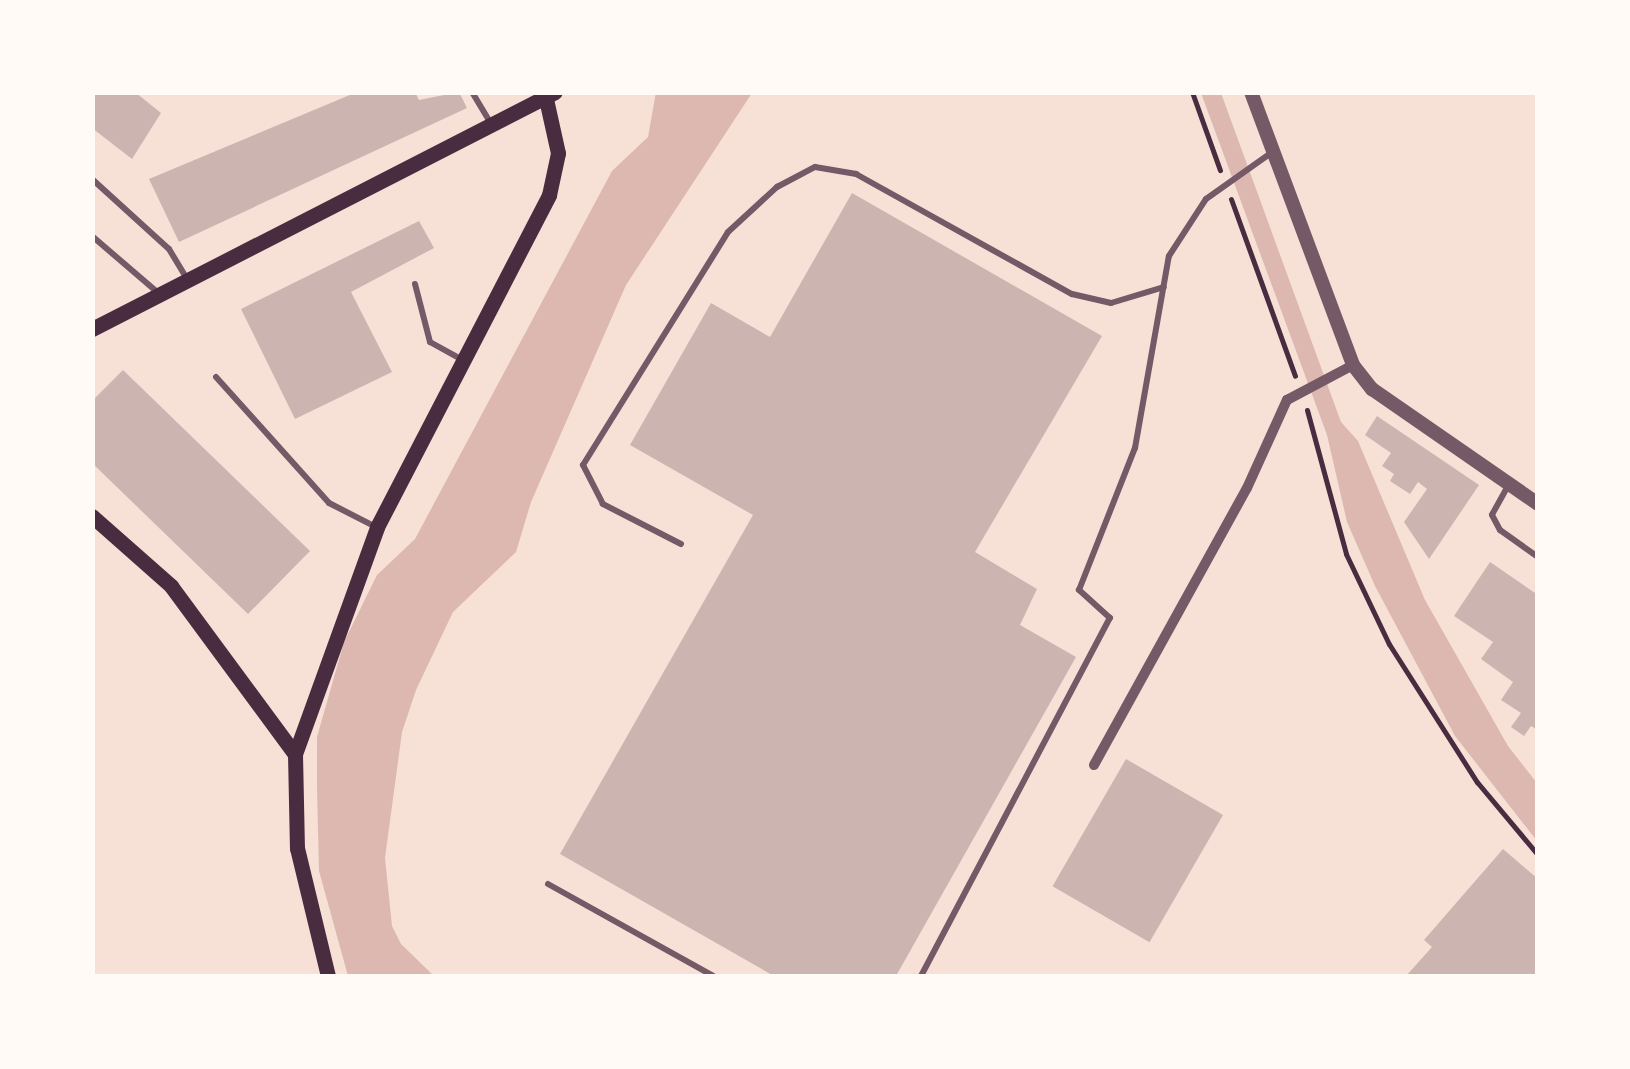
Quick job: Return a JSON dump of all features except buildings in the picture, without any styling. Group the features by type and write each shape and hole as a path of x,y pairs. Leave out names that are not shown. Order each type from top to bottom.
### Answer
{"main road":[{"path":"92,329 185,276 550,96 558,153 549,195 377,527 295,754 298,848 328,976"},
{"path":"92,516 171,586 295,754"}],"street":[{"path":"1251,92 1267,154 1352,365 1372,389 1538,504"},
{"path":"1094,764 1248,488 1288,400 1352,365"}],"lane":[{"path":"472,92 491,125"},
{"path":"922,976 1110,618 1079,590 1135,448 1169,256 1206,199 1267,154"},
{"path":"682,544 603,504 584,464 728,232 777,187 815,168 856,174 1072,294 1111,302 1164,287"},
{"path":"92,179 169,249 185,276"},
{"path":"92,236 158,292"},
{"path":"415,284 430,342 462,360"},
{"path":"216,377 329,502 377,527"},
{"path":"1509,484 1492,515 1500,530 1538,557"},
{"path":"548,884 713,976"}],"path":[{"path":"1192,92 1298,386"},
{"path":"1305,404 1346,554 1389,644 1477,782 1538,855"}],"shaded area":[{"path":"656,92 752,93 626,285 531,502 516,552 453,612 416,690 402,732 385,858 392,926 401,944 434,976 348,976 319,871 317,787 317,737 344,642 377,575 415,539 612,171 648,137"},
{"path":"1201,93 1221,93 1341,422 1358,441 1425,600 1508,746 1537,783 1537,841 1455,736 1375,586 1347,522 1327,435"}]}
